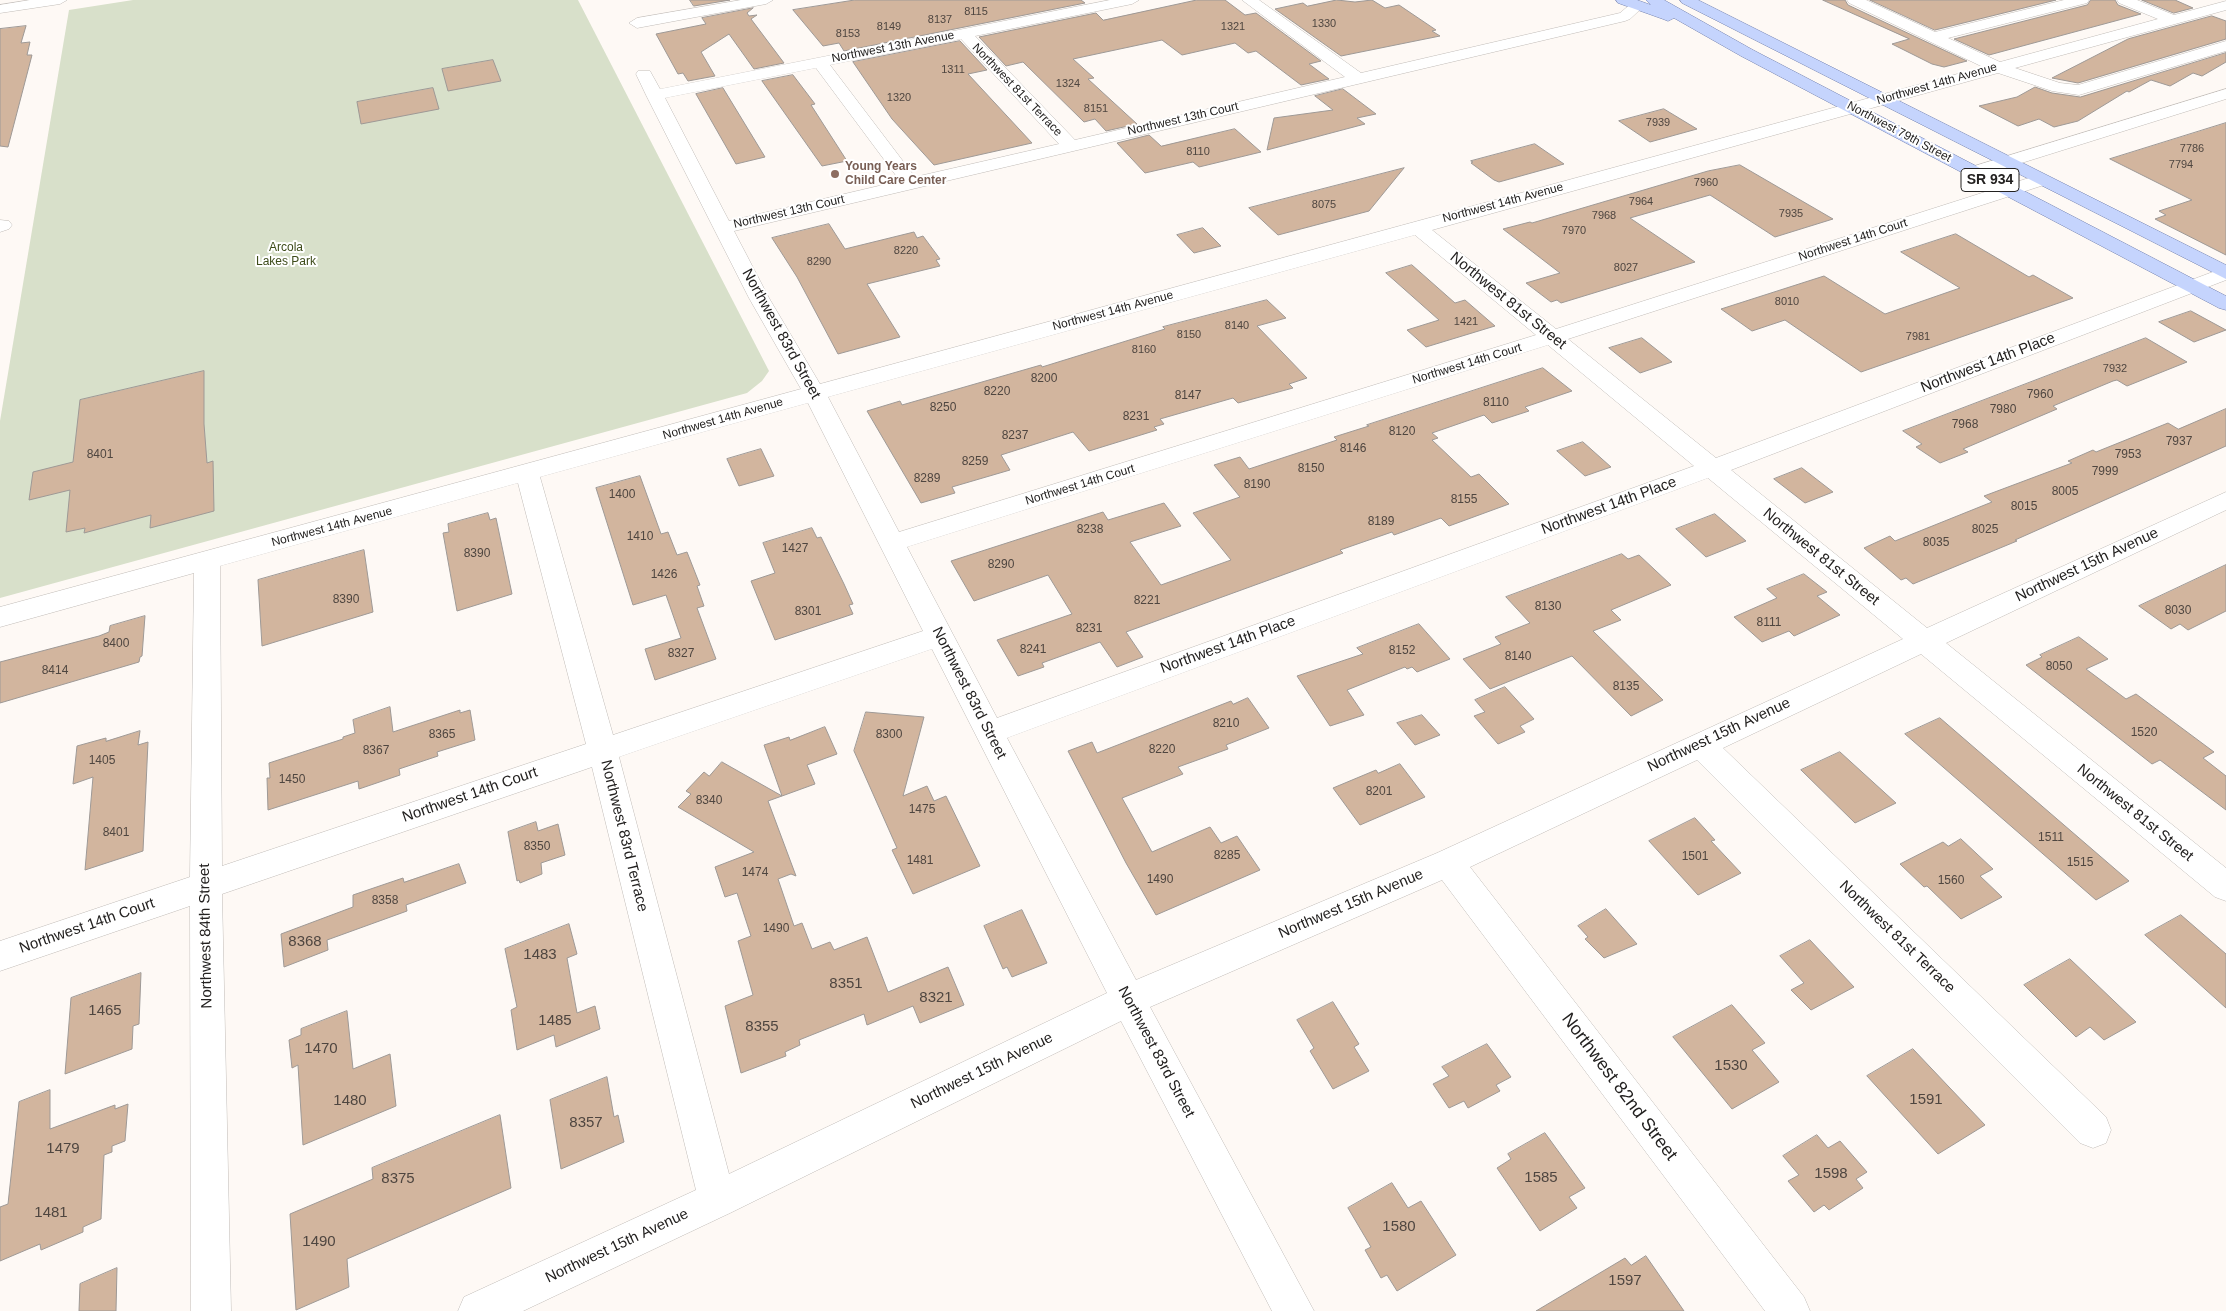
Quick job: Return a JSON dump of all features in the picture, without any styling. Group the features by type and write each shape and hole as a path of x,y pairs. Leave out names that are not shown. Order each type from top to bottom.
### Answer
{"main road":[{"name":"SR 934","path":"1623,0 1645,2"},
{"name":"Northwest 79th Street","path":"1687,0 2226,273"},
{"name":"Northwest 79th Street","path":"1645,2 1700,28 2225,303"}],"street":[{"path":"0,10 60,0"},
{"path":"637,23 766,0"},
{"name":"Northwest 13th Avenue","path":"649,84 820,62 1132,0"},
{"path":"1249,0 1357,78"},
{"path":"1854,0 1997,67 2058,88 2079,90 2226,46"},
{"path":"1934,37 2082,0"},
{"path":"2124,0 2174,20"},
{"path":"2204,0 2224,7"},
{"name":"Northwest 13th Court","path":"724,228 1625,16 1645,2"},
{"path":"1871,8 1896,2"},
{"name":"Northwest 14th Avenue","path":"0,618 1884,100 1997,67 2224,7"},
{"path":"2190,15 2217,26"},
{"name":"Northwest 81st Terrace","path":"964,33 1071,146"},
{"path":"820,62 910,184"},
{"name":"Northwest 83rd Street","path":"649,84 759,298 814,394 1128,1000 1294,1311"},
{"path":"1974,172 2226,94"},
{"name":"Northwest 14th Court","path":"892,544 1552,337 2040,180"},
{"name":"Northwest 81st Street","path":"1417,227 2226,887"},
{"name":"Northwest 14th Place","path":"990,732 1712,468 2226,273"},
{"name":"Northwest 83rd Terrace","path":"527,473 602,749 717,1200"},
{"name":"Northwest 15th Avenue","path":"478,1311 717,1200 1128,1000 1448,863 2226,500"},
{"name":"Northwest 84th Street","path":"207,561 206,886 211,1311"},
{"name":"Northwest 14th Court","path":"0,956 602,749 940,636"},
{"name":"Northwest 81st Terrace","path":"1700,744 2093,1130"},
{"name":"Northwest 82nd Street","path":"1448,863 1790,1311"}],"green space":[{"name":"Arcola Lakes Park","path":"133,0 578,0 769,371 762,381 747,393 0,598 0,421 69,10"}],"building":[{"path":"690,0 730,0 694,6"},
{"path":"855,0 1081,0 1085,3 844,51 839,43 823,46 793,10"},
{"path":"1197,0 1225,0 1245,15 1256,13 1321,61 1309,64 1329,79 1301,85 1256,51 1248,53 1235,43 1182,55 1162,40 1073,59 1094,78 1088,79 1137,124 1106,131 1095,119 1084,122 1023,62 1006,66 979,37 1096,13 1103,20"},
{"path":"1337,0 1355,2 1372,0 1385,8 1399,5 1436,30 1432,31 1440,36 1341,56 1275,9 1303,3 1307,6"},
{"path":"1823,0 1845,0 1848,5 1967,61 1944,67 1932,64 1892,44 1909,39"},
{"path":"1870,0 2056,0 1935,30"},
{"path":"2091,0 2115,0 2118,5 2141,14 1989,55 1954,39 2087,5"},
{"path":"2142,0 2175,0 2193,8 2174,13"},
{"path":"753,8 747,13 749,16 757,15 751,19 784,63 754,69 729,34 701,52 715,76 688,81 683,73 678,74 656,34 706,24 702,18"},
{"path":"2212,16 2226,21 2226,39 2078,83 2052,78 2128,39"},
{"path":"26,26 21,43 30,42 27,55 32,55 8,147 0,146 0,29"},
{"path":"960,41 987,70 968,74 1032,143 934,165 892,119 853,62"},
{"path":"2226,53 2226,62 2202,76 2193,73 2170,86 2151,80 2129,92 2127,91 2078,121 2054,127 2039,119 2018,126 1979,106 2017,97 2035,87 2052,93 2080,97"},
{"path":"493,60 501,81 448,91 442,69"},
{"path":"793,75 815,104 811,105 847,161 822,166 762,81"},
{"path":"433,88 439,109 361,124 357,102"},
{"path":"723,88 765,157 736,164 696,94"},
{"path":"1343,89 1376,114 1357,118 1365,124 1267,150 1274,118 1333,110 1315,96"},
{"path":"1664,109 1697,129 1650,142 1619,121"},
{"path":"2226,123 2226,255 2155,219 2166,215 2159,211 2192,200 2110,159"},
{"path":"1235,129 1261,152 1199,167 1193,162 1145,173 1117,143 1149,135 1161,146"},
{"path":"1535,144 1564,164 1499,182 1471,163 1473,162 1471,161"},
{"path":"1740,165 1833,219 1775,237 1710,195 1630,218 1695,262 1561,303 1557,300 1551,302 1526,283 1560,273 1503,229 1532,223 1708,171"},
{"path":"1404,168 1369,211 1278,235 1249,208"},
{"path":"829,224 845,249 914,232 917,238 923,236 940,259 936,260 940,266 867,284 900,337 838,354 797,277 772,238"},
{"path":"1203,228 1221,246 1194,253 1177,235"},
{"path":"1956,234 2029,277 2033,275 2073,298 1861,372 1785,320 1752,331 1721,309 1824,276 1885,314 1960,288 1901,252"},
{"path":"1412,265 1455,303 1465,300 1495,326 1426,347 1407,330 1439,320 1386,273"},
{"path":"1267,300 1286,318 1257,326 1307,378 1289,384 1293,388 1238,403 1233,398 1160,419 1164,424 1154,427 1157,430 1089,451 1073,432 1001,455 1010,470 952,487 955,493 921,503 867,411 900,401 902,405 1041,365 1042,367 1165,329 1163,327"},
{"path":"2191,311 2226,330 2194,342 2159,322"},
{"path":"1642,338 1672,362 1640,373 1609,348"},
{"path":"2146,338 2187,362 2127,386 2117,380 2113,381 2053,406 2057,409 1963,449 1968,452 1940,463 1916,447 1922,444 1903,431"},
{"path":"1543,368 1572,391 1525,407 1529,411 1492,423 1484,415 1432,433 1438,438 1432,440 1471,477 1479,474 1509,504 1449,526 1441,518 1394,535 1392,532 1340,550 1343,553 1126,632 1143,657 1117,667 1100,642 1042,663 1044,667 1018,676 997,640 1072,614 1048,575 974,601 951,561 1103,512 1108,520 1164,503 1181,526 1130,542 1161,585 1231,560 1193,513 1240,497 1214,465 1240,457 1249,469 1337,440 1334,437 1369,426 1367,425"},
{"path":"204,371 204,424 207,463 213,461 214,511 150,528 151,515 84,533 85,528 66,532 70,490 29,500 33,472 73,462 80,400"},
{"path":"2226,409 2226,446 2015,540 2017,541 1913,584 1906,578 1901,580 1864,548 1890,536 1895,541 1992,502 1984,496 2072,463 2068,461 2093,450 2096,452 2168,423 2178,429"},
{"path":"1583,442 1611,467 1585,476 1557,451"},
{"path":"761,449 774,476 739,486 727,459"},
{"path":"1802,468 1833,492 1805,503 1774,479"},
{"path":"640,476 661,534 668,532 677,555 687,552 700,585 697,586 704,606 697,608 716,659 655,680 645,649 681,638 666,595 633,605 596,488"},
{"path":"488,513 490,520 496,518 512,594 457,611 443,533 449,532 448,524"},
{"path":"1715,514 1746,541 1706,557 1676,529"},
{"path":"812,528 817,538 821,537 844,584 853,604 849,605 853,614 775,640 751,581 775,573 763,543"},
{"path":"364,550 373,612 262,646 258,580"},
{"path":"1622,554 1628,559 1639,555 1671,585 1611,610 1621,620 1593,631 1663,700 1631,716 1572,656 1490,689 1463,659 1501,644 1495,637 1530,623 1506,597"},
{"path":"2226,565 2226,611 2188,630 2180,624 2171,629 2139,606"},
{"path":"1804,574 1827,592 1817,596 1840,615 1794,636 1789,631 1762,642 1734,617 1777,598 1767,589"},
{"path":"145,616 142,656 139,662 0,703 0,662 99,636 109,632 110,626"},
{"path":"1419,624 1450,659 1417,672 1412,667 1407,669 1405,667 1347,690 1364,715 1330,726 1297,676 1363,654 1357,648"},
{"path":"2079,637 2108,659 2086,669 2126,699 2136,694 2214,752 2203,758 2226,776 2226,810 2160,760 2152,764 2026,665 2042,657 2040,655"},
{"path":"1505,687 1534,719 1520,726 1525,732 1498,744 1474,716 1485,712 1475,700"},
{"path":"1248,698 1269,728 1226,745 1228,749 1178,767 1183,774 1122,798 1152,852 1210,827 1221,843 1237,836 1260,870 1156,915 1126,863 1068,751 1092,742 1097,753 1231,701 1233,704"},
{"path":"390,707 393,732 460,710 460,713 470,710 475,740 437,752 438,756 399,769 400,775 359,789 358,781 268,810 267,778 270,778 269,763 343,739 343,737 355,733 353,720"},
{"path":"866,712 924,717 903,796 927,786 934,801 946,796 980,866 913,894 892,850 897,848 854,751"},
{"path":"1422,715 1440,735 1415,745 1397,723"},
{"path":"1940,718 2129,881 2096,900 1905,734"},
{"path":"825,727 837,754 807,765 815,784 782,796 764,745 789,737 790,740"},
{"path":"140,731 138,745 148,742 143,851 85,870 93,777 73,784 77,746 106,738 106,741"},
{"path":"1840,752 1896,803 1855,823 1801,770"},
{"path":"722,762 782,796 768,801 796,876 791,874 778,879 794,926 802,923 812,949 830,942 834,950 867,937 888,992 948,967 964,1005 920,1023 913,1006 867,1025 864,1014 799,1040 800,1045 785,1052 786,1056 741,1073 725,1006 753,995 738,941 751,936 737,893 725,897 715,867 754,852 678,807 691,794 686,791 704,772 709,776"},
{"path":"1400,764 1425,797 1360,825 1333,788 1376,770 1378,773"},
{"path":"1695,818 1715,840 1711,841 1741,873 1698,895 1649,841"},
{"path":"536,822 538,831 558,824 565,855 541,863 542,874 520,883 519,880 517,881 508,832"},
{"path":"1961,839 1993,869 1980,876 2002,897 1961,919 1927,886 1924,887 1900,864 1943,842 1948,846"},
{"path":"459,864 466,883 406,905 407,911 327,940 328,950 284,967 281,934 353,907 353,895 403,878 404,882"},
{"path":"1606,909 1637,944 1604,958 1585,939 1588,937 1578,926"},
{"path":"1022,910 1047,963 1012,977 1007,967 1003,969 984,926"},
{"path":"2181,915 2226,954 2226,1008 2145,935"},
{"path":"569,924 577,954 567,958 577,1013 595,1006 600,1029 556,1047 554,1035 517,1050 511,1010 517,1007 505,949"},
{"path":"1810,940 1854,987 1811,1010 1791,990 1804,983 1780,956"},
{"path":"2070,959 2136,1022 2104,1040 2090,1027 2076,1037 2024,985"},
{"path":"141,973 139,1024 133,1026 132,1049 65,1074 71,998"},
{"path":"1333,1002 1359,1044 1354,1047 1369,1071 1333,1089 1310,1051 1314,1048 1297,1020"},
{"path":"1732,1005 1765,1043 1752,1050 1779,1082 1732,1109 1673,1037"},
{"path":"347,1011 353,1069 390,1054 396,1106 303,1145 298,1065 292,1068 289,1040 301,1035 301,1029"},
{"path":"1487,1044 1511,1077 1496,1085 1500,1091 1468,1108 1464,1101 1449,1108 1433,1084 1449,1076 1442,1067"},
{"path":"1913,1049 1985,1125 1938,1154 1867,1076"},
{"path":"607,1077 614,1117 618,1115 624,1142 561,1169 550,1100"},
{"path":"50,1090 50,1129 115,1105 115,1109 128,1104 125,1141 112,1146 112,1152 104,1155 101,1219 83,1227 83,1232 41,1250 40,1244 0,1261 0,1207 8,1204 19,1102"},
{"path":"500,1115 511,1188 347,1259 349,1287 296,1310 290,1214 373,1179 372,1168"},
{"path":"1545,1133 1585,1188 1569,1197 1577,1208 1540,1231 1497,1168 1511,1159 1508,1154"},
{"path":"1817,1135 1828,1148 1840,1141 1867,1172 1856,1179 1863,1188 1829,1210 1824,1205 1814,1212 1788,1181 1799,1175 1783,1156"},
{"path":"1392,1183 1408,1208 1421,1201 1456,1255 1397,1291 1387,1275 1381,1278 1365,1250 1371,1247 1348,1208"},
{"path":"1646,1256 1684,1311 1536,1311 1625,1258 1631,1265"},
{"path":"117,1268 116,1311 79,1311 80,1284"}],"place":[{"name":"Young Years Child Care Center","path":"835,174"}]}
